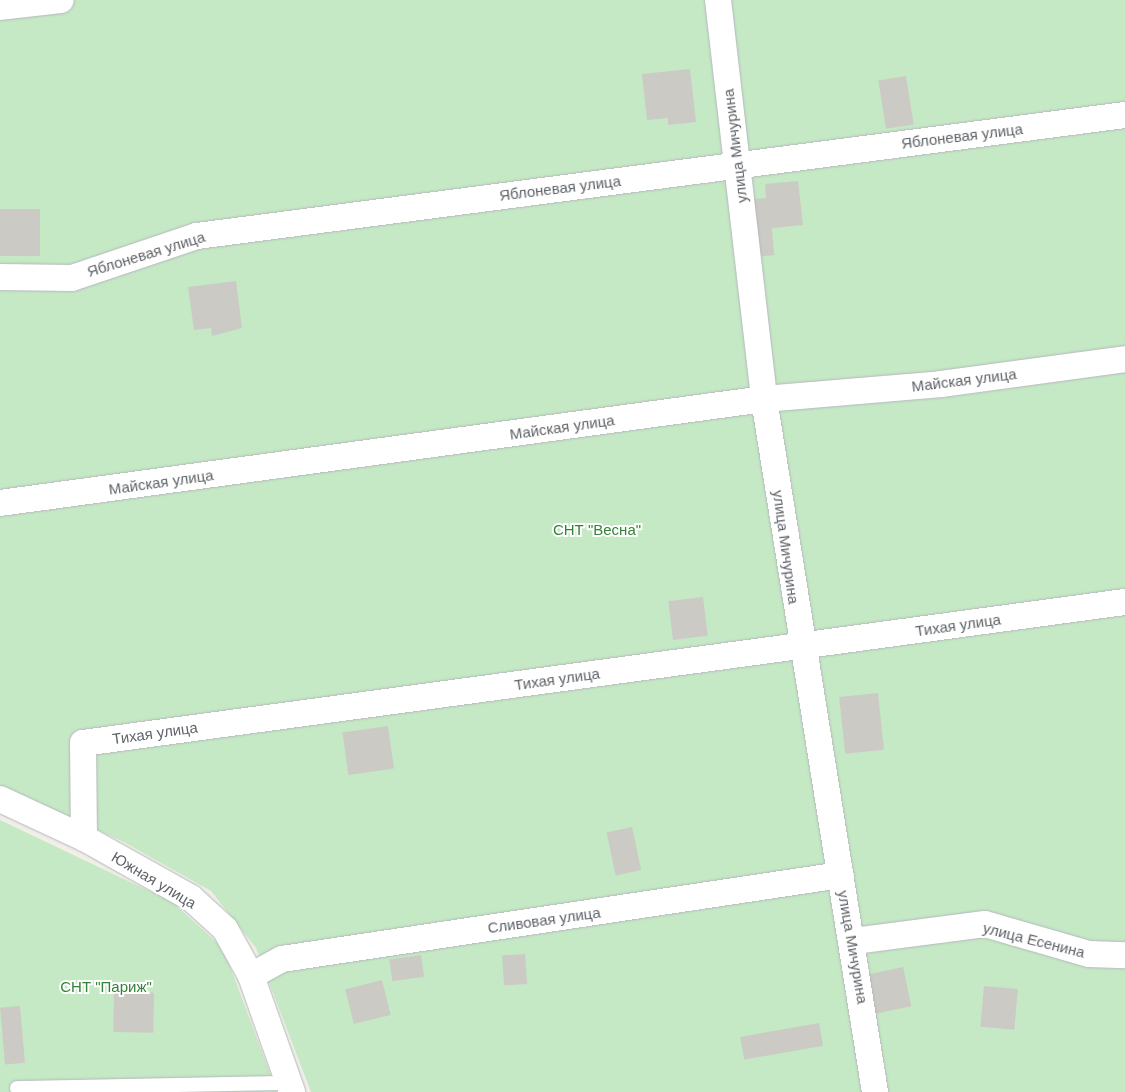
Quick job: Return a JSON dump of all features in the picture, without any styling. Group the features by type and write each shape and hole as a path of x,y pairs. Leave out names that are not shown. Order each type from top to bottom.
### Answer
{"street":[{"path":"0,7 61,0"},
{"name":"улица Мичурина","path":"718,0 764,399 801,646 854,941 875,1092"},
{"name":"Яблоневая улица","path":"0,277 72,278 197,236 1125,116"},
{"name":"Майская улица","path":"0,504 764,399 941,384 1125,359"},
{"name":"Тихая улица","path":"84,838 83,743 1125,602"},
{"name":"Южная улица","path":"0,799 84,838 191,898 225,929 251,976 289,1088"},
{"name":"Сливовая улица","path":"251,976 282,959 841,875"},
{"name":"улица Есенина","path":"854,941 984,924 1089,954 1125,955"}],"lane":[{"path":"17,1088 289,1088"}],"green space":[{"name":"СНТ \"Весна\"","path":"0,0 1125,0 1125,1092 311,1092 256,948 211,891 122,841 0,787"},
{"name":"СНТ \"Париж\"","path":"0,820 172,902 223,948 277,1092 0,1092"}],"building":[{"path":"690,69 696,122 668,125 668,118 647,120 642,74"},
{"path":"906,76 914,124 886,129 878,80"},
{"path":"798,181 803,225 772,228 774,255 755,257 748,200 766,198 765,184"},
{"path":"0,209 40,209 40,256 0,256"},
{"path":"236,281 242,328 212,336 211,328 194,330 188,287"},
{"path":"703,597 708,636 673,640 668,601"},
{"path":"878,693 884,750 845,754 839,697"},
{"path":"388,726 394,769 348,775 342,732"},
{"path":"632,827 641,870 616,875 607,832"},
{"path":"525,954 527,984 504,986 502,956"},
{"path":"421,955 424,977 392,981 389,959"},
{"path":"903,967 911,1006 874,1014 866,975"},
{"path":"382,980 391,1015 354,1024 345,989"},
{"path":"984,986 1018,989 1014,1030 980,1027"},
{"path":"114,992 154,993 153,1033 113,1032"},
{"path":"20,1006 25,1063 5,1065 0,1008"},
{"path":"819,1023 823,1046 744,1060 740,1037"}]}
